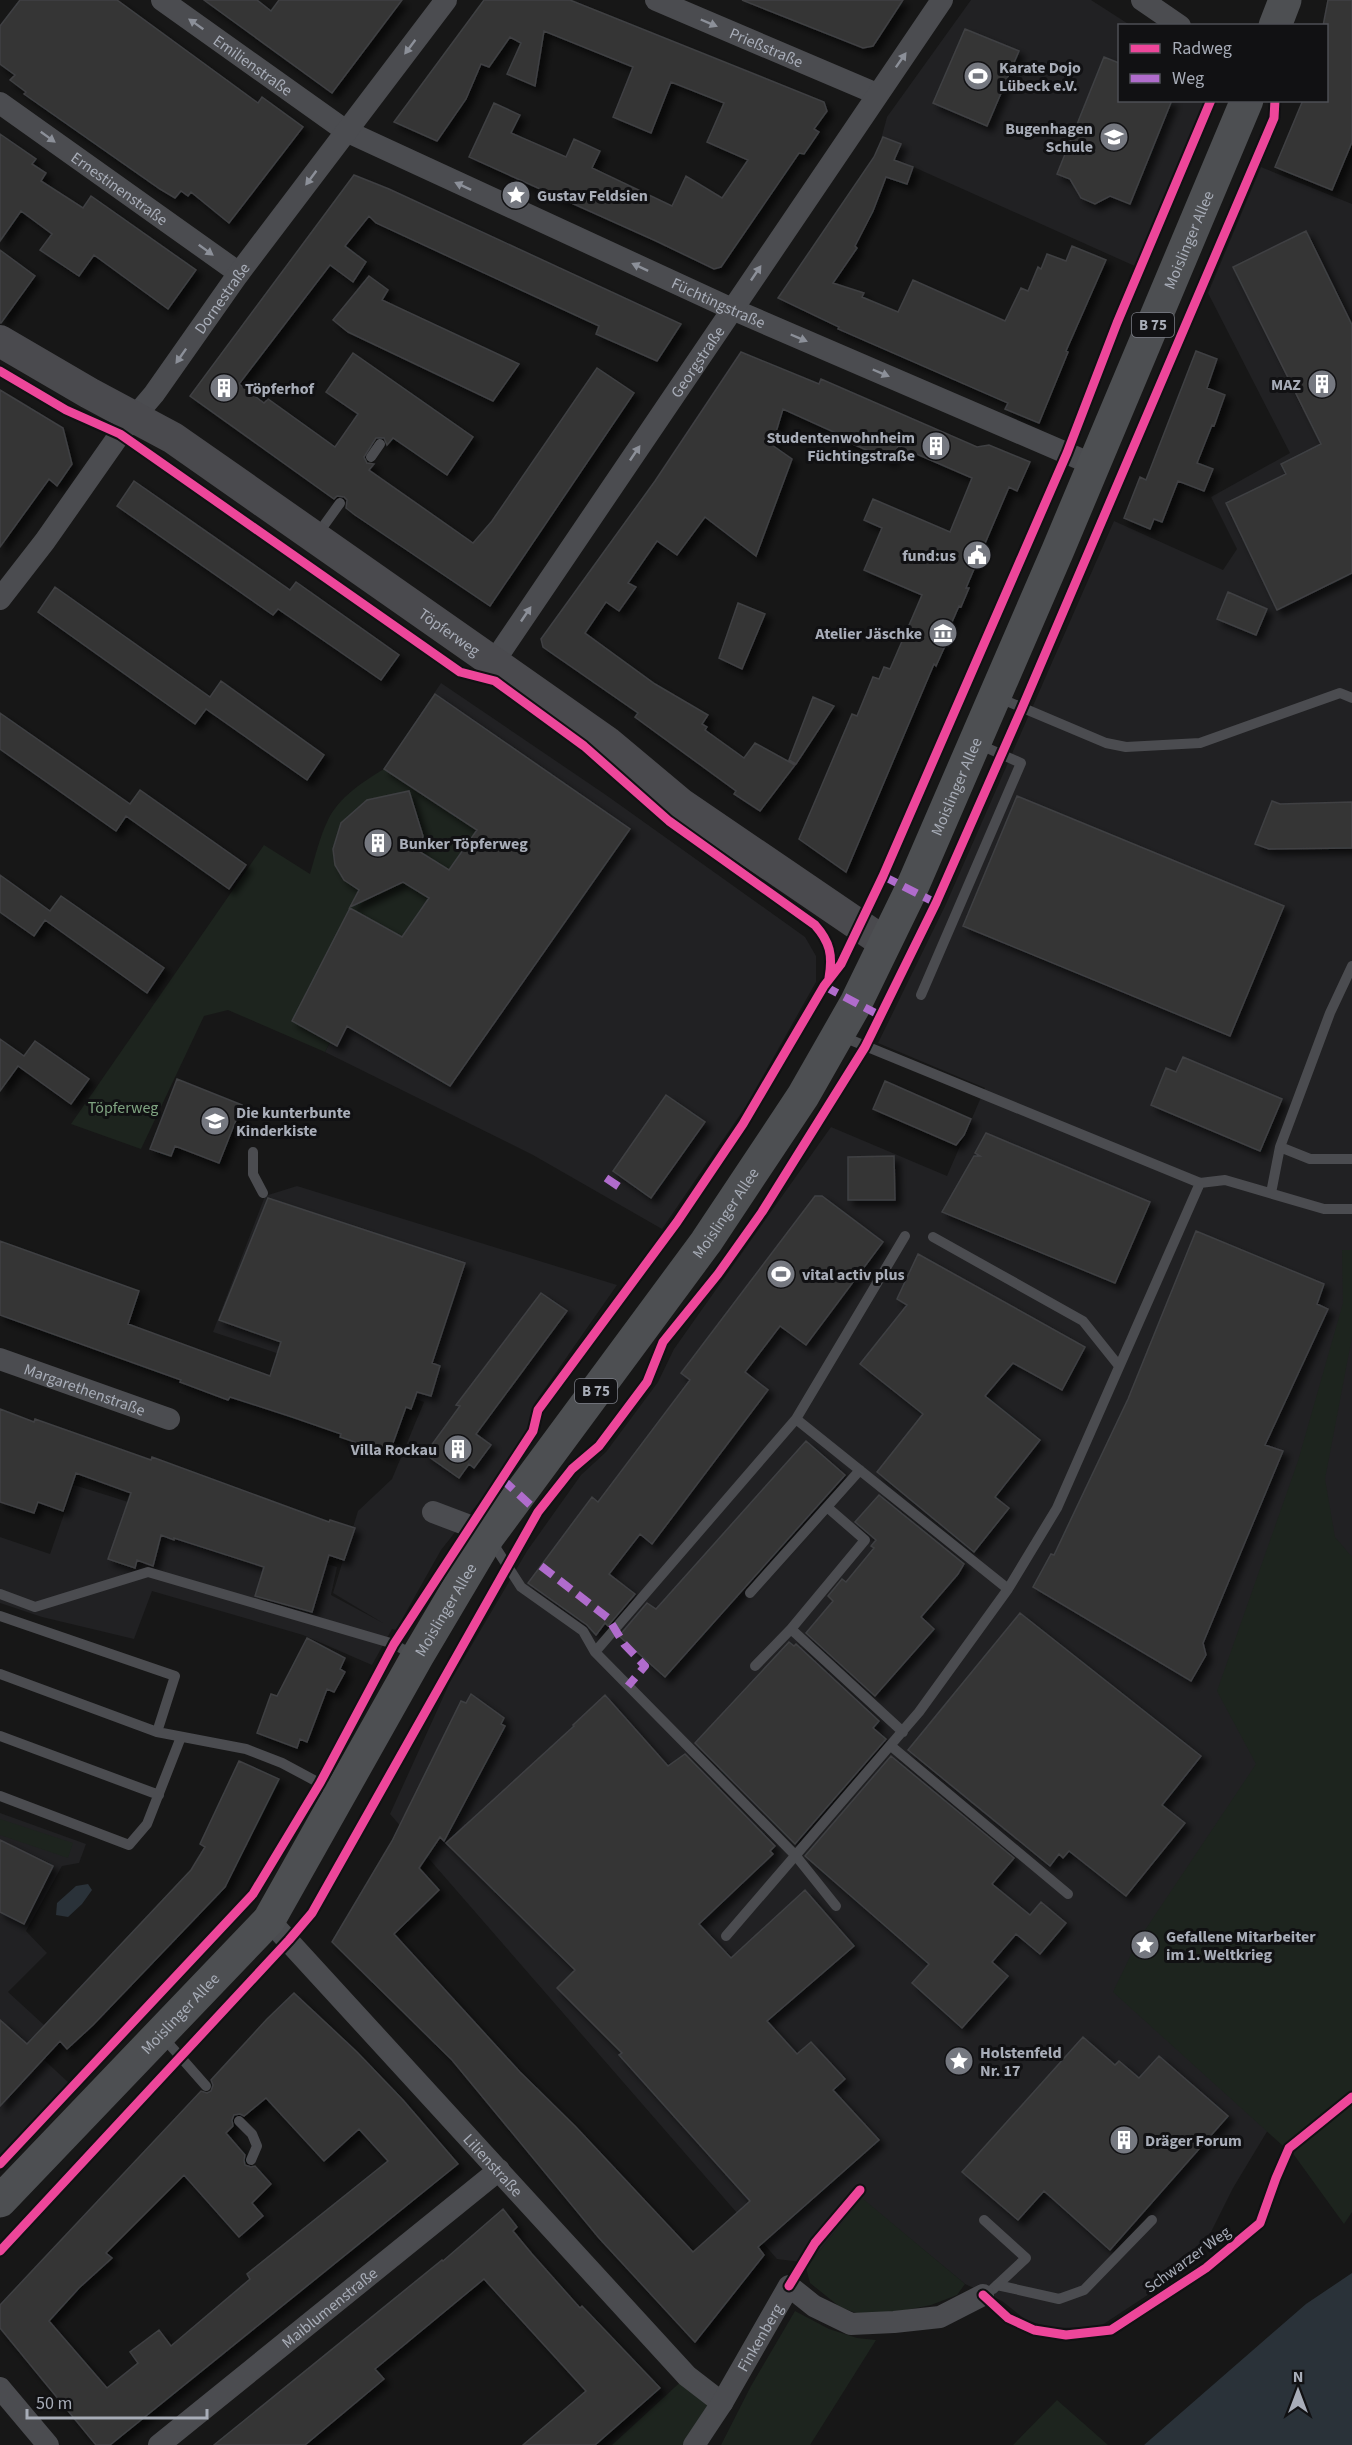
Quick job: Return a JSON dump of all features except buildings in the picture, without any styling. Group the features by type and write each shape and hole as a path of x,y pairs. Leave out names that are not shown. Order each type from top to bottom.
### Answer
{"main road":[{"path":"1276,24 1285,0"},
{"name":"Moislinger Allee","path":"0,2201 269,1920 488,1537 706,1242 803,1096 838,1034 911,890 1094,465 1246,102"},
{"name":"Töpferweg","path":"0,341 89,393 136,416 173,438 607,742 681,804 885,943"}],"street":[{"name":"Emilienstraße","path":"162,0 346,131"},
{"name":"Dornestraße","path":"0,599 154,394 239,273 446,0"},
{"name":"Prießstraße","path":"656,0 877,94"},
{"name":"Georgstraße","path":"493,663 942,0"},
{"path":"1142,0 1177,24"},
{"name":"Ernestinenstraße","path":"0,103 239,273"},
{"name":"Füchtingstraße","path":"346,131 732,309 1094,465"},
{"name":"Margarethenstraße","path":"0,1359 169,1419"},
{"path":"433,1512 470,1526 488,1537"},
{"name":"Lilienstraße","path":"269,1920 687,2376 722,2403"},
{"name":"Maiblumenstraße","path":"159,2445 499,2170"},
{"name":"Finkenberg","path":"693,2445 722,2403 789,2286 814,2306 851,2324 940,2317 990,2290"},
{"path":"0,2388 48,2445"}],"lane":[{"path":"371,457 380,444"},
{"path":"315,538 339,503"},
{"path":"995,696 1106,743 1126,747 1200,743 1340,693 1352,698"},
{"path":"921,995 1021,763 975,742"},
{"path":"1271,1193 1280,1147 1330,1013 1352,966"},
{"path":"838,1034 1200,1183 1225,1179 1324,1209 1352,1209"},
{"path":"1280,1147 1310,1159 1352,1159"},
{"path":"254,1152 253,1174 263,1193"},
{"path":"726,1936 903,1732 1008,1589 1057,1508 1200,1183"},
{"path":"595,1652 796,1419 905,1236"},
{"path":"933,1237 1083,1321 1119,1366"},
{"path":"796,1419 1008,1589"},
{"path":"750,1593 860,1470"},
{"path":"755,1666 791,1629 865,1540 827,1507"},
{"path":"488,1537 521,1587 584,1631 595,1652 796,1856 836,1906"},
{"path":"0,1594 35,1606 148,1572 394,1644 417,1658"},
{"path":"0,1616 175,1676 157,1732"},
{"path":"791,1629 903,1732"},
{"path":"0,1674 157,1732 246,1749 282,1763 341,1794"},
{"path":"0,1736 159,1795"},
{"path":"0,1796 129,1845 147,1824 181,1737"},
{"path":"891,1746 1068,1894"},
{"path":"159,2034 206,2086"},
{"path":"239,2121 252,2134 257,2146 251,2160"},
{"path":"984,2220 1026,2258 990,2290"},
{"path":"990,2290 1059,2299 1084,2290 1152,2220"}],"shaded area":[{"name":"Bugenhagen Schule","path":"971,0 1091,0 1128,24 1118,24 1118,102 1206,102 1137,267 880,152 887,117"},
{"path":"1261,167 1352,204 1352,2029 1277,2115 1233,2188 1195,2264 1099,2327 1055,2328 1027,2321 1002,2301 965,2284 862,2199 810,2263 777,2259 390,1814 450,1682 527,1551 581,1475 606,1452 658,1382 674,1349 831,1127 947,1176 985,1088 878,1043 946,904 1114,521 1223,570 1237,549 1211,497 1290,453 1208,293"},
{"path":"441,683 606,795 805,937 816,956 816,982 746,1106 662,1229 533,1155 325,1052 330,1042 292,1021 350,908 476,831 384,769"},
{"path":"297,1186 617,1285 534,1404 529,1429 483,1497 441,1550 396,1630 392,1629 372,1665 303,1635 152,1591 134,1639 42,1617 0,1603 0,1537 50,1554 74,1485 337,1567 331,1595 383,1623 333,1593 358,1511 392,1479 424,1402 213,1332 265,1196"},
{"path":"0,1813 86,1844 79,1863 62,1866 26,1931 47,1953 8,1992 44,2025 27,2044 69,2083 0,2156"},
{"path":"88,1884 92,1890 82,1904 68,1917 56,1915 57,1903 76,1886"},
{"path":"1352,2273 1352,2445 1144,2445 1306,2304"}],"green space":[{"path":"384,769 477,830 402,937 350,908 292,1021 330,1042 325,1052 228,1010 204,1016 141,1149 71,1124 264,845 310,874 332,812 352,791"},
{"path":"1342,1250 1352,1250 1352,1337 1325,1479 1335,1537 1352,1557 1352,2212 1344,2224 1289,2148 1282,2145 1113,1992 1137,1942 1256,1764 1217,1691 1298,1461 1343,1303"},
{"path":"0,1819 73,1843 68,1858 0,1835"},
{"path":"862,2198 965,2284 957,2295 931,2305 901,2311 859,2314 840,2307 810,2283 806,2268"},
{"path":"795,2311 829,2329 857,2338 876,2340 810,2445 721,2445 751,2386"},
{"path":"687,2376 713,2396 689,2445 612,2445"},
{"path":"1057,2400 1108,2445 1013,2445"}],"marked path":[{"path":"883,876 936,903"},
{"path":"824,986 881,1016"},
{"path":"606,1178 624,1190"},
{"path":"502,1479 538,1512"},
{"path":"541,1566 608,1618 624,1644 645,1666 628,1686"}],"cycle path":[{"path":"0,2164 253,1894 320,1783 394,1644 533,1431 538,1410 677,1222 743,1124 824,986 841,964 883,876 1067,453 1117,323 1210,102"},
{"path":"0,2251 312,1913 538,1512 572,1469 599,1446 647,1382 663,1342 718,1274 762,1212 865,1047 936,903 1022,708 1274,118 1275,102"},
{"path":"0,371 66,410 120,434 460,672 495,681 584,746 669,821 815,925 829,949 831,962 829,978"},
{"name":"Schwarzer Weg","path":"983,2295 1008,2318 1034,2330 1066,2335 1111,2330 1206,2268 1260,2223 1289,2148 1352,2097"},
{"path":"789,2286 815,2243 860,2190"}],"place":[{"name":"Karate Dojo Lübeck e.V.","path":"978,76"},
{"name":"Bugenhagen Schule","path":"1114,137"},
{"name":"Gustav Feldsien","path":"516,195"},
{"name":"MAZ","path":"1322,384"},
{"name":"Töpferhof","path":"224,388"},
{"name":"Studentenwohnheim Füchtingstraße","path":"936,446"},
{"name":"fund:us","path":"977,555"},
{"name":"Atelier Jäschke","path":"943,633"},
{"name":"Bunker Töpferweg","path":"378,843"},
{"name":"Die kunterbunte Kinderkiste","path":"215,1121"},
{"name":"vital activ plus","path":"781,1274"},
{"name":"Villa Rockau","path":"458,1449"},
{"name":"Gefallene Mitarbeiter im 1. Weltkrieg","path":"1145,1945"},
{"name":"Holstenfeld Nr. 17","path":"959,2061"},
{"name":"Dräger Forum","path":"1124,2140"}]}
